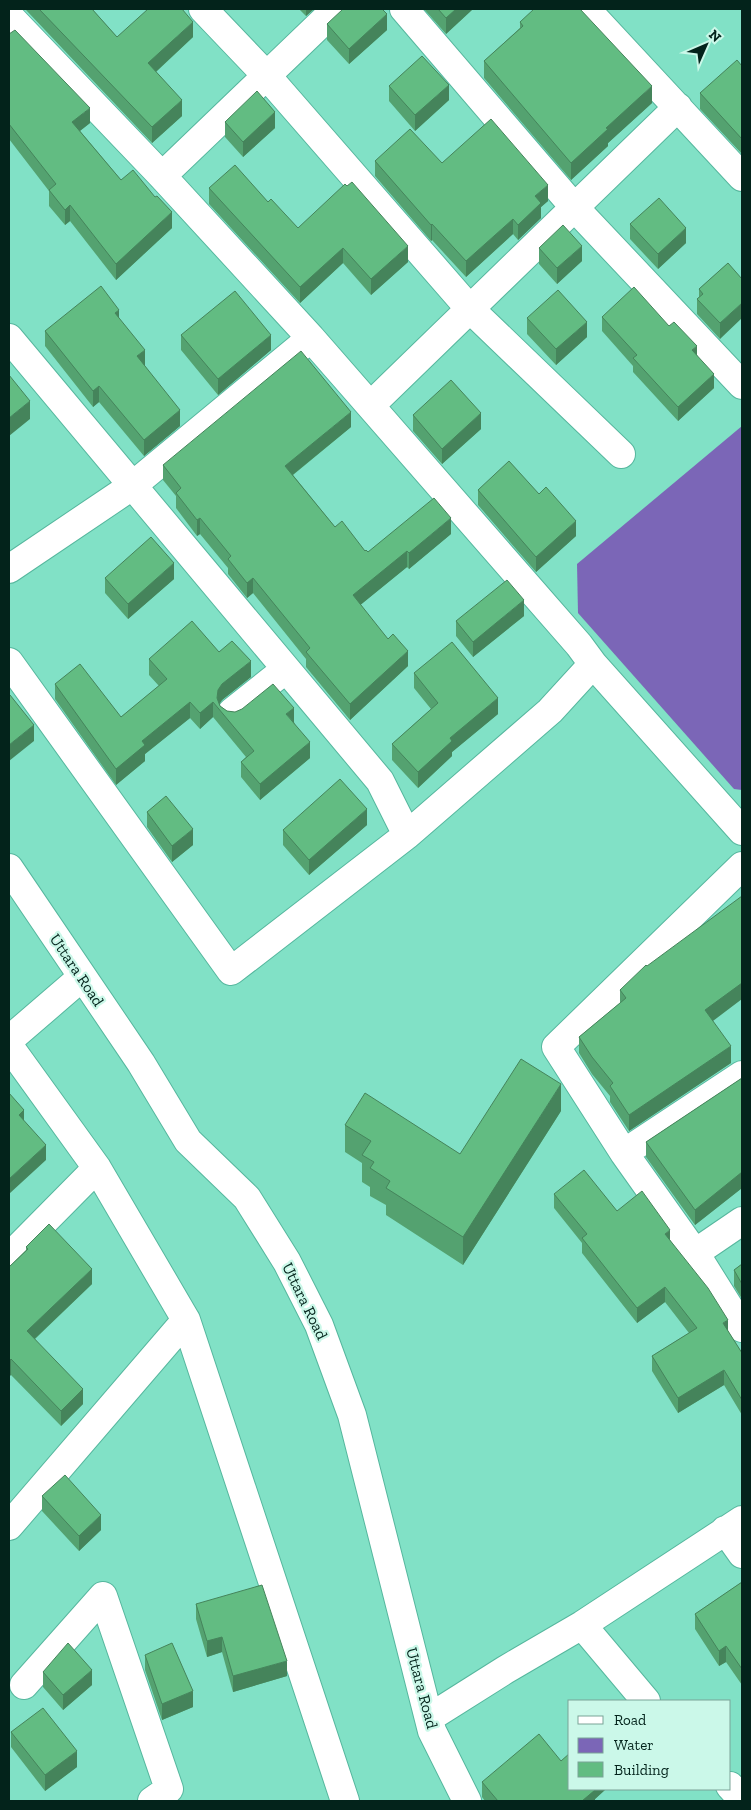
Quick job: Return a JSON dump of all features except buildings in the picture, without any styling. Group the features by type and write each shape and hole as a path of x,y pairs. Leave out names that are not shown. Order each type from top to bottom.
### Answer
{"street":[{"path":"202,9 266,75 469,308 621,454"},
{"path":"162,176 336,9"},
{"path":"404,9 574,207 742,385"},
{"path":"586,9 742,177"},
{"path":"9,16 162,176 311,338 579,644 593,664 742,831"},
{"path":"371,405 678,107"},
{"path":"9,338 380,782 408,835"},
{"path":"9,570 132,486 311,338"},
{"path":"9,662 231,970 408,835 550,711 593,664"},
{"path":"232,712 286,669"},
{"path":"742,866 556,1047 624,1153 696,1253 742,1328"},
{"name":"Uttara Road","path":"9,868 141,1063 188,1141 247,1198 287,1262 319,1325 352,1415 432,1731 467,1801"},
{"path":"9,1040 82,977"},
{"path":"9,1046 97,1168 186,1320 345,1801"},
{"path":"624,1153 742,1074"},
{"path":"9,1257 97,1168"},
{"path":"696,1253 742,1221"},
{"path":"9,1526 186,1320"},
{"path":"429,1718 505,1670 582,1625 734,1525 742,1554"},
{"path":"24,1685 102,1596 170,1789 152,1801"},
{"path":"582,1625 645,1700"},
{"path":"731,1787 742,1799"}],"water":[{"path":"742,426 742,790 734,789 578,613 577,564"}]}
